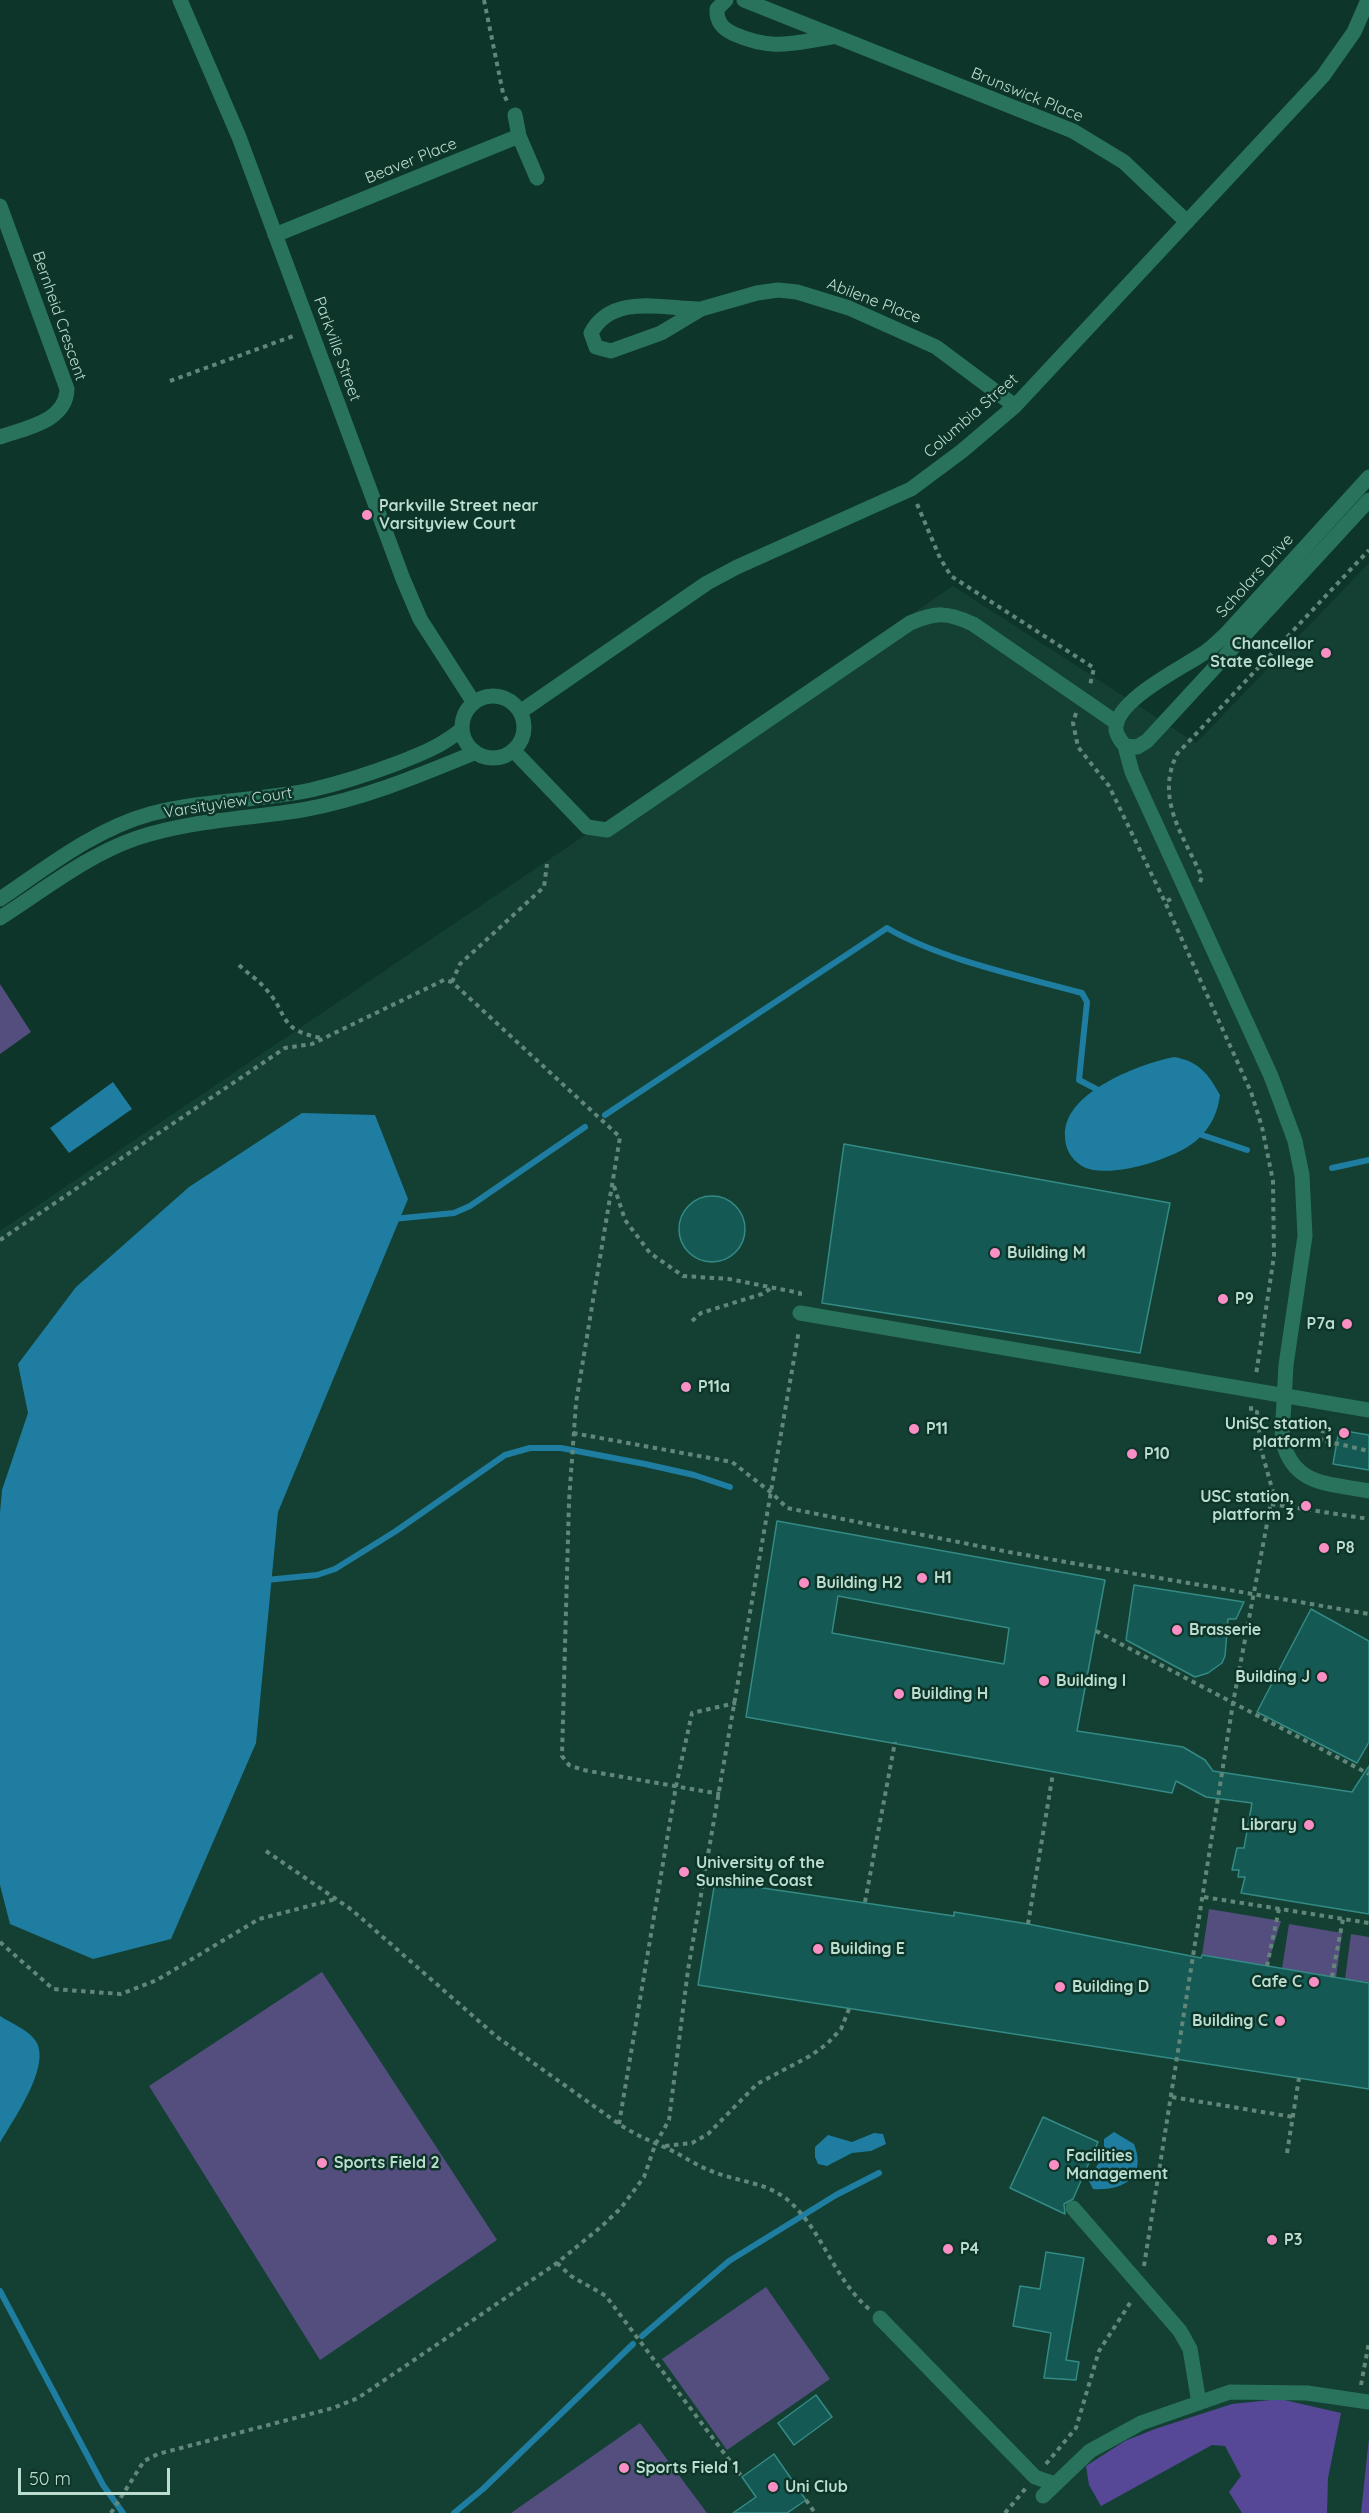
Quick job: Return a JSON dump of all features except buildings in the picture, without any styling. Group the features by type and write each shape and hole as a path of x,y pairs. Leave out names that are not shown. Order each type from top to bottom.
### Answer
{"street":[{"name":"Parkville Street","path":"181,0 223,96 403,579 420,619 474,703"},
{"path":"726,0 717,9 719,23 728,31 755,44 777,46 832,37"},
{"name":"Brunswick Place","path":"744,0 832,37 1073,131 1124,162 1187,222"},
{"name":"Columbia Street","path":"520,712 707,584 737,567 911,489 962,451 1015,406 1323,76 1354,32 1368,0"},
{"path":"515,115 519,136 537,178"},
{"name":"Beaver Place","path":"275,235 519,136"},
{"name":"Bernheid Crescent","path":"0,206 64,376 67,392 57,414 0,437"},
{"name":"Abilene Place","path":"701,309 627,306 611,312 597,322 591,333 596,347 611,351 661,333 701,309 757,293 778,290 797,292 849,308 936,347 1015,406"},
{"name":"Scholars Drive","path":"1117,723 1142,694 1161,679 1204,653 1225,635 1369,477"},
{"name":"Scholars Drive","path":"1125,746 1137,747 1147,741 1369,500"},
{"path":"514,751 587,826 607,830 910,622 932,613 956,616 973,624 1117,723 1116,730 1125,746 1132,772 1188,891 1285,1110 1302,1175 1305,1236 1286,1365 1282,1438 1284,1449 1295,1470 1305,1476 1369,1491"},
{"path":"500,697 515,705 520,712 524,732 514,751 494,759 474,753 463,738 462,729 462,719 474,703 482,698 500,697"},
{"name":"Varsityview Court","path":"0,899 62,857 114,828 147,815 177,808 310,790 362,777 429,751 447,742 462,729"},
{"name":"Varsityview Court","path":"0,918 92,857 136,838 179,827 302,810 370,794 474,753"},
{"path":"177,808 179,827"},
{"path":"800,1313 1369,1410"},
{"path":"1073,2208 1180,2331 1190,2349 1199,2403"},
{"path":"880,2318 1035,2477 1055,2484"},
{"path":"1043,2496 1090,2451 1141,2423 1230,2392 1307,2393 1364,2402"}],"path":[{"path":"484,0 503,93 515,115"},
{"path":"170,381 310,329"},
{"path":"1005,2513 1076,2428 1099,2351 1141,2286 1233,1703 1271,1504 1272,1479 1264,1456 1257,1412 1251,1411 1274,1256 1273,1181 1262,1127 1251,1092 1165,902 1199,885 1202,877 1173,812 1167,792 1168,770 1177,754 1369,550"},
{"path":"452,982 460,964 544,887 547,864"},
{"path":"239,965 264,987 291,1028 298,1033 323,1038"},
{"path":"0,1240 285,1048 312,1044 444,980 452,982 620,1137 614,1186 576,1403 572,1440 560,1747 562,1756 569,1765 583,1770 720,1794"},
{"path":"111,2513 144,2461 158,2454 333,2408 357,2398 557,2262 621,2208 644,2177 655,2145 669,2120 688,1970 773,1494 800,1313 800,1293 729,1279 682,1276 650,1253 625,1220 614,1186"},
{"path":"692,1321 701,1312 762,1294 771,1289"},
{"path":"1321,1442 1327,1403"},
{"path":"573,1431 732,1462 787,1508 1014,1553 1369,1614"},
{"path":"1264,1456 1306,1441 1369,1451"},
{"path":"1271,1504 1369,1519"},
{"path":"1096,1631 1369,1774"},
{"path":"619,2124 676,1786 692,1713 736,1703"},
{"path":"865,1902 895,1742"},
{"path":"1028,1924 1053,1773"},
{"path":"266,1851 337,1899 409,1958 497,2037 619,2124 655,2145 711,2171 771,2189 789,2201 800,2212 855,2297 880,2318"},
{"path":"1204,1897 1369,1923"},
{"path":"0,1942 53,1989 121,1994 157,1980 259,1919 337,1899"},
{"path":"1267,1966 1279,1909"},
{"path":"1332,1977 1343,1919"},
{"path":"663,2147 692,2143 708,2134 757,2084 810,2056 827,2044 841,2029 849,2009"},
{"path":"1287,2153 1299,2078"},
{"path":"1172,2097 1293,2117"},
{"path":"557,2262 571,2276 606,2296 742,2477"},
{"path":"1364,2402 1369,2342"},
{"path":"806,2500 815,2513"}],"shaded area":[{"name":"University of the Sunshine Coast","path":"1369,563 1369,2513 0,2513 0,1231 953,586 1196,743"},
{"path":"0,984 31,1032 0,1054"},
{"path":"1209,1909 1281,1921 1267,1966 1202,1955"},
{"path":"1289,1924 1342,1933 1336,1978 1282,1969"},
{"path":"1351,1934 1369,1937 1369,1982 1345,1979"},
{"name":"Sports Field 2","path":"322,1972 497,2240 320,2360 149,2086"},
{"path":"766,2287 830,2379 727,2450 662,2359"},
{"path":"1280,2399 1341,2413 1328,2478 1327,2513 1242,2513 1229,2492 1241,2476 1225,2446 1212,2445 1101,2506 1089,2485 1086,2466 1125,2441 1232,2404"},
{"name":"Sports Field 1","path":"640,2423 707,2513 511,2513"},
{"path":"1369,2438 1369,2513 1361,2513"}],"water":[{"path":"1174,1057 1190,1062 1201,1069 1220,1095 1213,1119 1203,1134 1189,1146 1160,1160 1125,1169 1093,1170 1082,1166 1075,1160 1067,1149 1065,1136 1068,1120 1076,1106 1106,1083 1124,1073"},
{"path":"113,1082 132,1109 69,1153 50,1128"},
{"path":"302,1113 375,1115 408,1199 278,1512 256,1743 171,1939 93,1959 10,1924 0,1885 0,1513 2,1490 28,1413 18,1364 76,1287 189,1187"},
{"path":"0,2016 28,2033 35,2040 39,2050 39,2063 22,2107 0,2143"},
{"path":"1114,2132 1134,2144 1137,2155 1135,2173 1123,2184 1104,2189 1093,2189 1089,2181 1104,2152 1104,2139"},
{"path":"874,2133 883,2134 886,2144 871,2151 852,2153 827,2166 818,2164 815,2147 828,2135 852,2142"}],"waterway":[{"path":"605,1115 887,928 957,958 1082,993 1087,1002 1079,1080 1102,1092"},
{"path":"393,1219 454,1213 470,1206 585,1127"},
{"path":"1196,1133 1247,1150"},
{"path":"1332,1168 1369,1160"},
{"path":"266,1580 317,1575 335,1569 396,1531 505,1455 530,1448 561,1448 645,1464 694,1475 730,1487"},
{"path":"642,2336 729,2261 836,2195 879,2173"},
{"path":"0,2291 103,2485 123,2513"},
{"path":"454,2513 483,2489 633,2344"}],"place":[{"name":"Parkville Street near Varsityview Court","path":"367,515"},
{"name":"Chancellor State College","path":"1326,653"},
{"name":"Building M","path":"995,1253"},
{"name":"P9","path":"1223,1299"},
{"name":"P7a","path":"1347,1324"},
{"name":"P11a","path":"686,1387"},
{"name":"P11","path":"914,1429"},
{"name":"UniSC station, platform 1","path":"1344,1433"},
{"name":"P10","path":"1132,1454"},
{"name":"USC station, platform 3","path":"1306,1506"},
{"name":"P8","path":"1324,1548"},
{"name":"H1","path":"922,1578"},
{"name":"Building H2","path":"804,1583"},
{"name":"Brasserie","path":"1177,1630"},
{"name":"Building J","path":"1322,1677"},
{"name":"Building I","path":"1044,1681"},
{"name":"Building H","path":"899,1694"},
{"name":"Library","path":"1309,1825"},
{"name":"University of the Sunshine Coast","path":"684,1872"},
{"name":"Building E","path":"818,1949"},
{"name":"Cafe C","path":"1314,1982"},
{"name":"Building D","path":"1060,1987"},
{"name":"Building C","path":"1280,2021"},
{"name":"Sports Field 2","path":"322,2163"},
{"name":"Facilities Management","path":"1054,2165"},
{"name":"P3","path":"1272,2240"},
{"name":"P4","path":"948,2249"},
{"name":"Sports Field 1","path":"624,2468"},
{"name":"Uni Club","path":"773,2487"}]}
